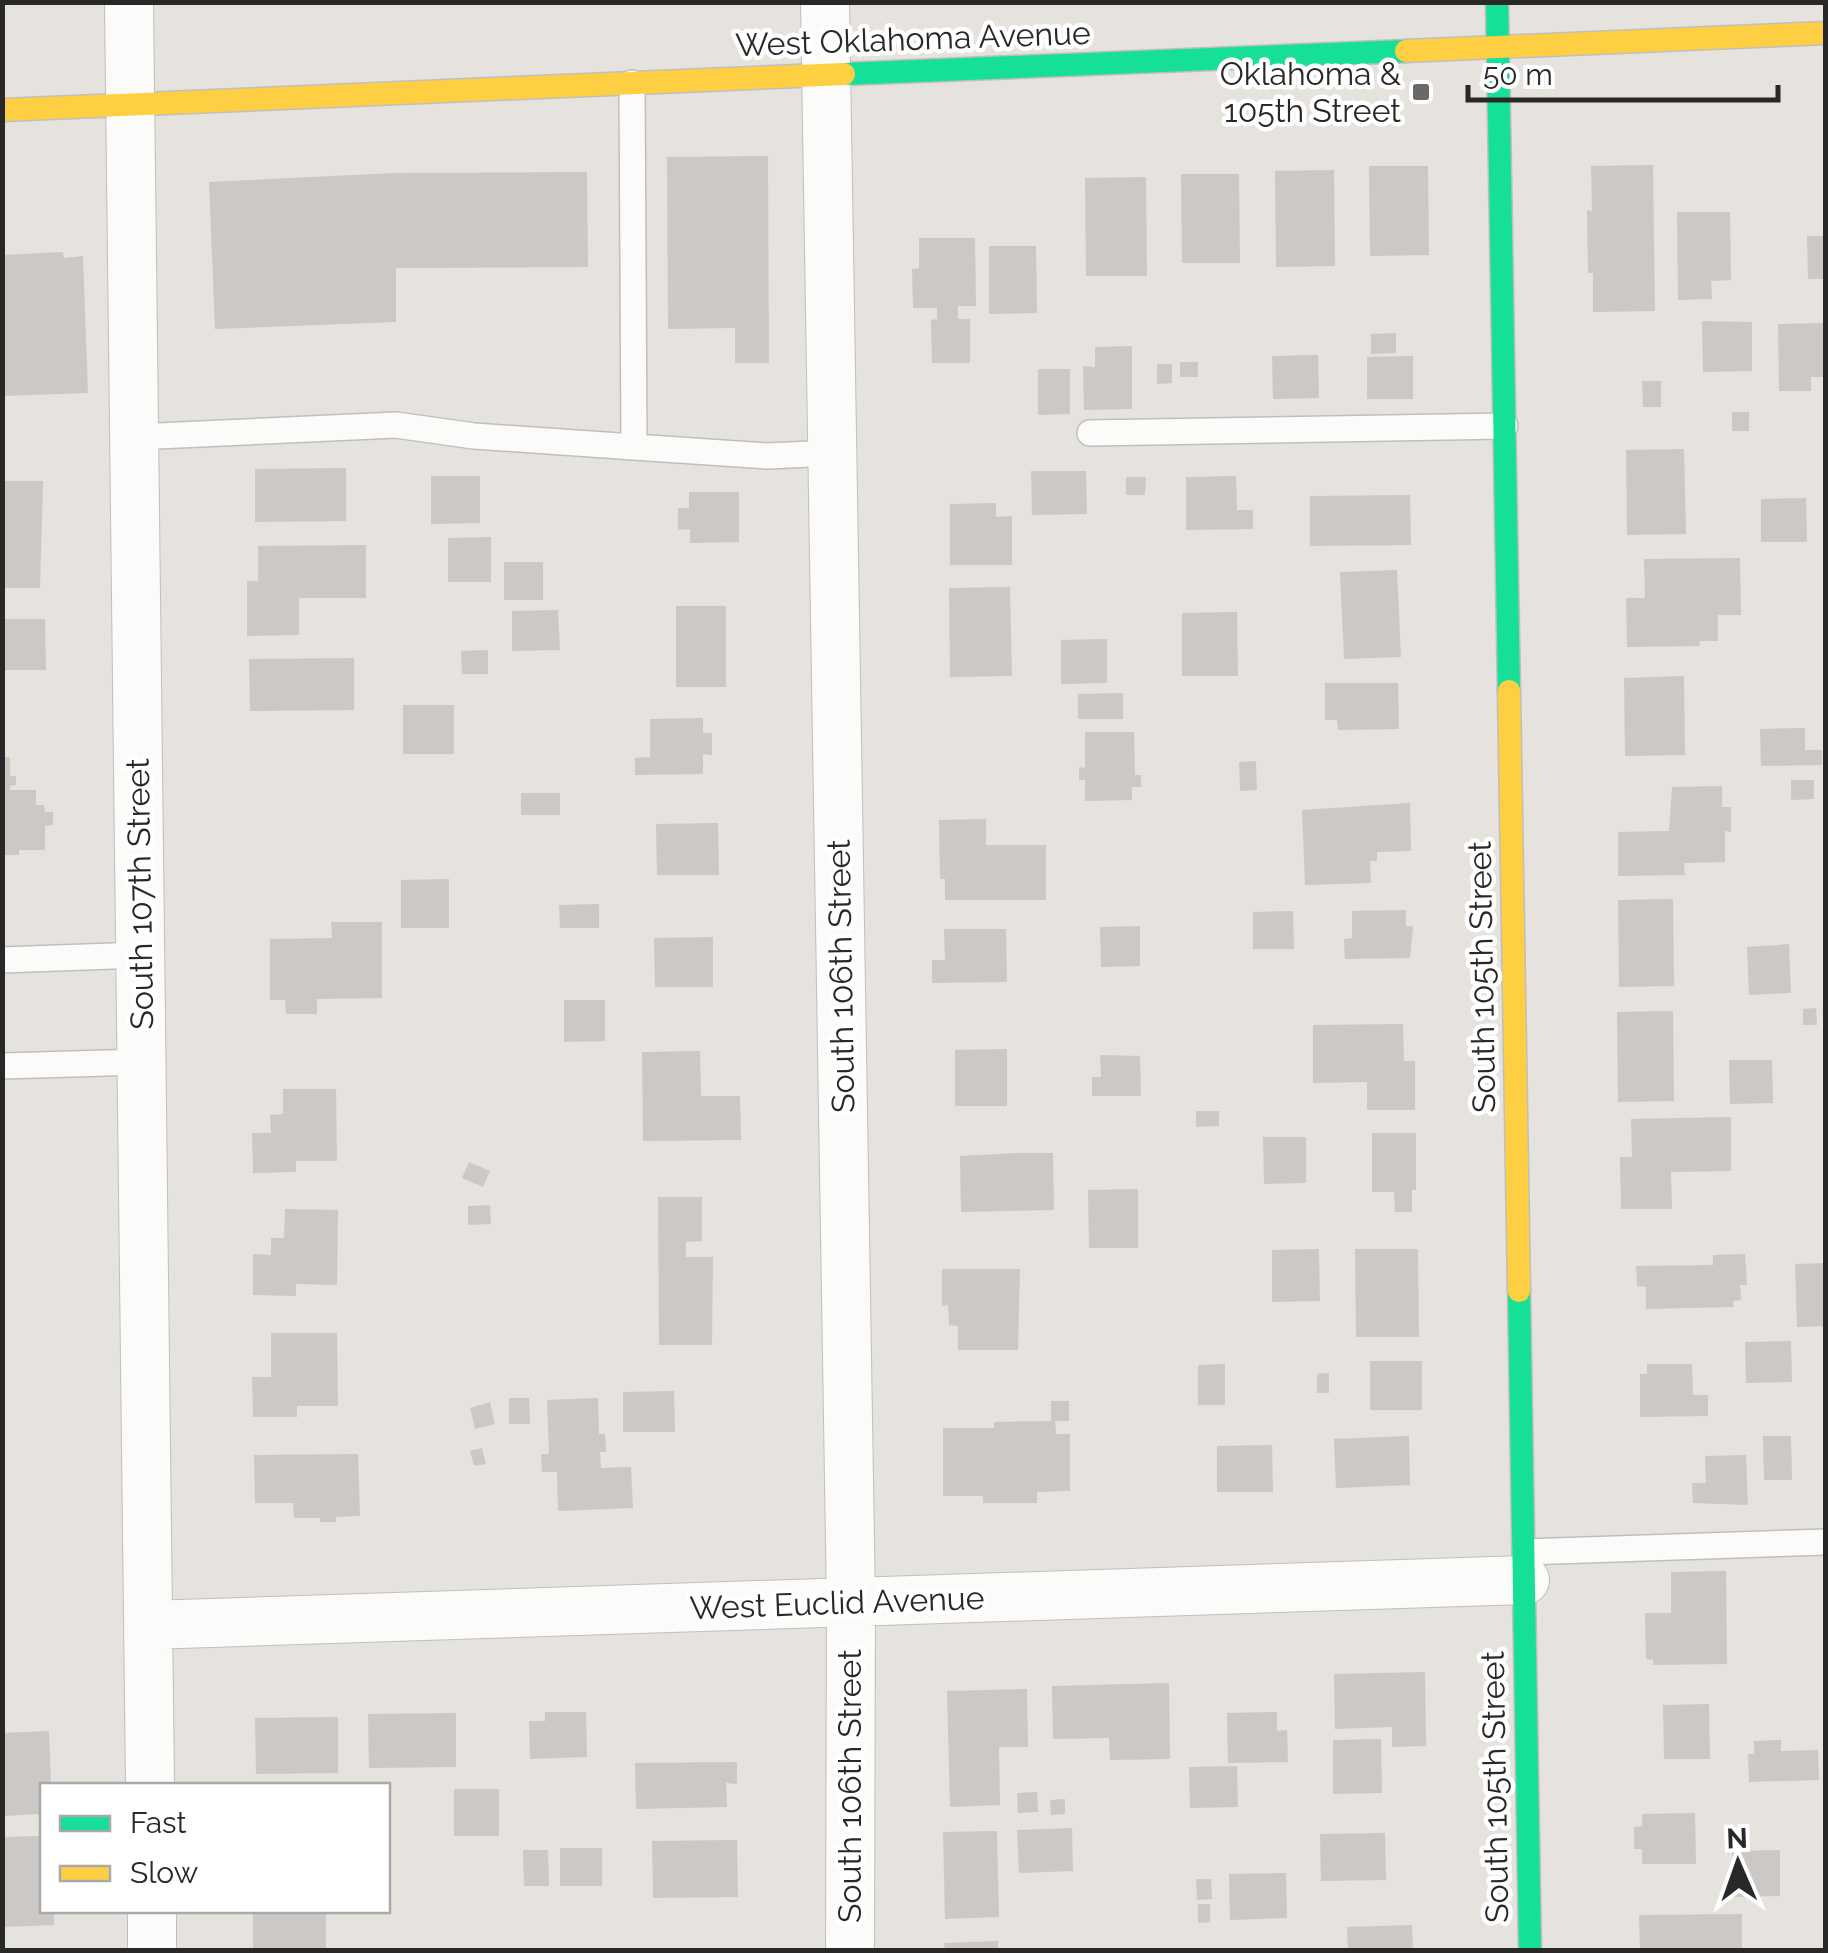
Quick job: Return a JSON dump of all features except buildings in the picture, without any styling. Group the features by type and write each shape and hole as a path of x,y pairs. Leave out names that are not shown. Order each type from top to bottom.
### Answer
{"street":[{"name":"South 107th Street","path":"129,2 150,1783"},
{"name":"South 106th Street","path":"824,2 851,1603 850,1950"},
{"name":"South 105th Street","path":"1496,2 1530,1950"},
{"name":"West Oklahoma Avenue","path":"2,110 1826,32"},
{"name":"West Euclid Avenue","path":"148,1625 851,1603 1525,1566"},
{"path":"152,1913 152,1950"}],"lane":[{"path":"632,84 634,447"},
{"path":"135,437 396,426 474,436 768,456 832,453"},
{"path":"1090,434 1505,426"},
{"path":"2,960 140,956"},
{"path":"2,1066 142,1062"},
{"path":"1525,1566 1826,1542"}],"traffic: fast":[{"path":"1497,2 1509,691"},
{"path":"844,74 1406,51"},
{"path":"1519,1291 1530,1950"}],"traffic: slow":[{"path":"1406,51 1826,33"},
{"path":"2,110 844,74"},
{"path":"1509,691 1519,1291"}],"place":[{"name":"Oklahoma & 105th Street","path":"1421,92"}]}
